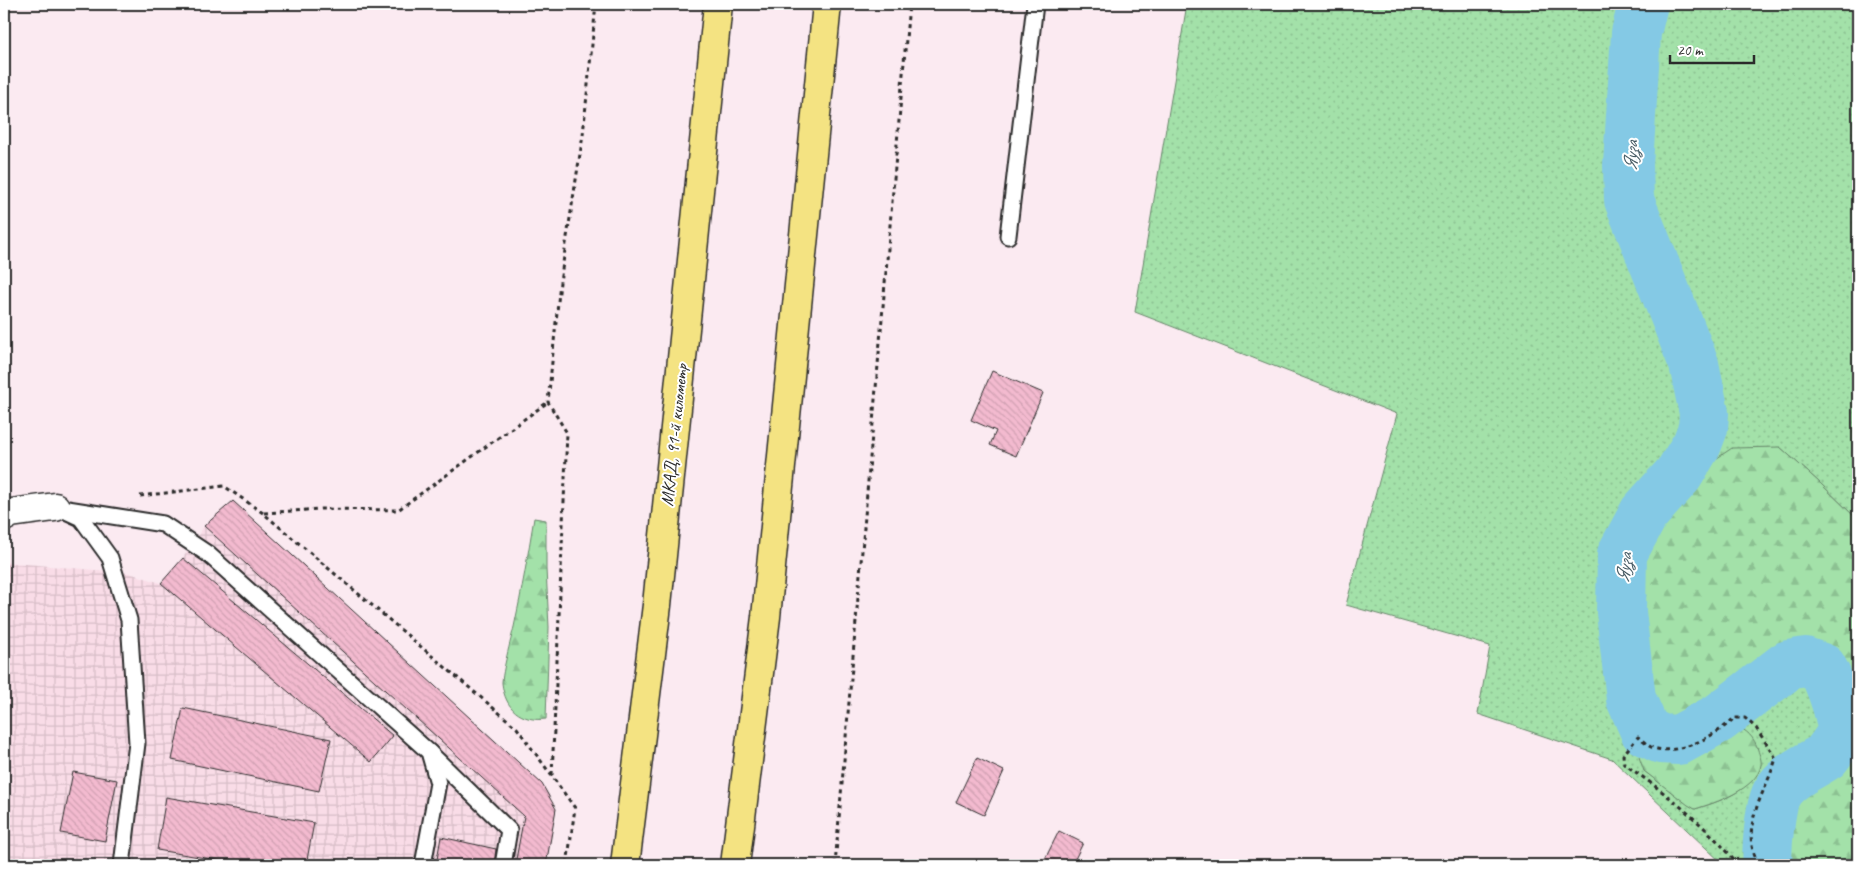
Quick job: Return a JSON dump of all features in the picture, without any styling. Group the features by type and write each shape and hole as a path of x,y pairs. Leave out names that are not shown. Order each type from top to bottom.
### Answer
{"highway":[{"name":"МКАД, 91-й километр","path":"625,865 657,605 718,4"},
{"path":"734,865 766,617 827,4"}],"street":[{"path":"4,517 11,513 55,507"}],"lane":[{"path":"1008,236 1035,4"},
{"path":"55,507 163,524 208,554 429,752 509,830 503,865"},
{"path":"55,507 81,518 110,558 129,620 137,743 122,865"},
{"path":"424,865 438,783 429,752"}],"path":[{"path":"552,775 567,433 548,402 560,282 583,135 596,4"},
{"path":"835,865 909,4"},
{"path":"263,513 320,509 398,510 548,402"},
{"path":"139,496 224,486 263,513 517,728 575,808 567,865"},
{"path":"1739,865 1718,839 1685,810 1624,764 1623,755 1638,738 1652,748 1671,749 1690,746 1724,728 1734,718 1745,718 1756,728 1776,758 1772,773 1753,817 1752,845 1758,865"}],"shaded area":[{"path":"233,501 542,784 556,809 546,865 4,865 4,562 129,573 161,583 183,558 204,526"}],"green space":[{"path":"1187,4 1858,4 1858,520 1780,447 1634,625 1642,681 1655,723 1711,711 1745,679 1782,651 1816,648 1837,664 1849,710 1848,746 1827,769 1789,800 1780,844 1780,865 1724,865 1612,759 1478,714 1490,646 1346,605 1397,414 1135,312","holes":["1719,743 1761,764 1757,773 1743,788 1725,798 1695,809 1644,771 1643,751 1664,755 1682,755 1691,754"]},
{"path":"1780,447 1858,520 1858,865 1780,865 1780,844 1789,800 1827,769 1848,746 1849,710 1837,664 1816,648 1782,652 1745,679 1711,711 1677,723 1655,723 1642,681 1634,625 1635,560 1698,471 1732,448"},
{"path":"534,518 546,520 549,627 546,719 529,718 516,712 507,700 502,683 520,600"},
{"path":"1735,726 1743,729 1752,738 1757,746 1761,765 1758,774 1752,781 1744,788 1724,799 1695,809 1644,771 1639,757 1643,751 1662,755 1682,755 1701,752 1719,743"}],"building":[{"path":"992,371 1043,393 1016,456 990,445 996,431 971,420"},
{"path":"233,501 542,784 556,809 546,865 515,865 524,816 204,526"},
{"path":"183,558 393,736 371,762 161,583"},
{"path":"183,708 331,739 319,791 172,760"},
{"path":"977,758 1004,771 984,815 956,802"},
{"path":"73,772 117,780 105,841 61,833"},
{"path":"166,797 314,823 306,865 248,865 157,850"},
{"path":"1059,831 1083,843 1072,865 1042,865"},
{"path":"441,837 496,849 494,865 436,865"}],"waterway":[{"name":"Яуза","path":"1643,4 1636,33 1628,165 1629,200 1694,364 1704,413 1703,428 1697,444 1679,474 1644,513 1622,554 1621,612 1631,699 1645,731 1661,739 1679,740 1719,718 1788,665 1805,662 1822,668 1839,711 1842,728 1841,734 1826,756 1793,776 1777,793 1772,807 1769,828 1768,865"}]}
